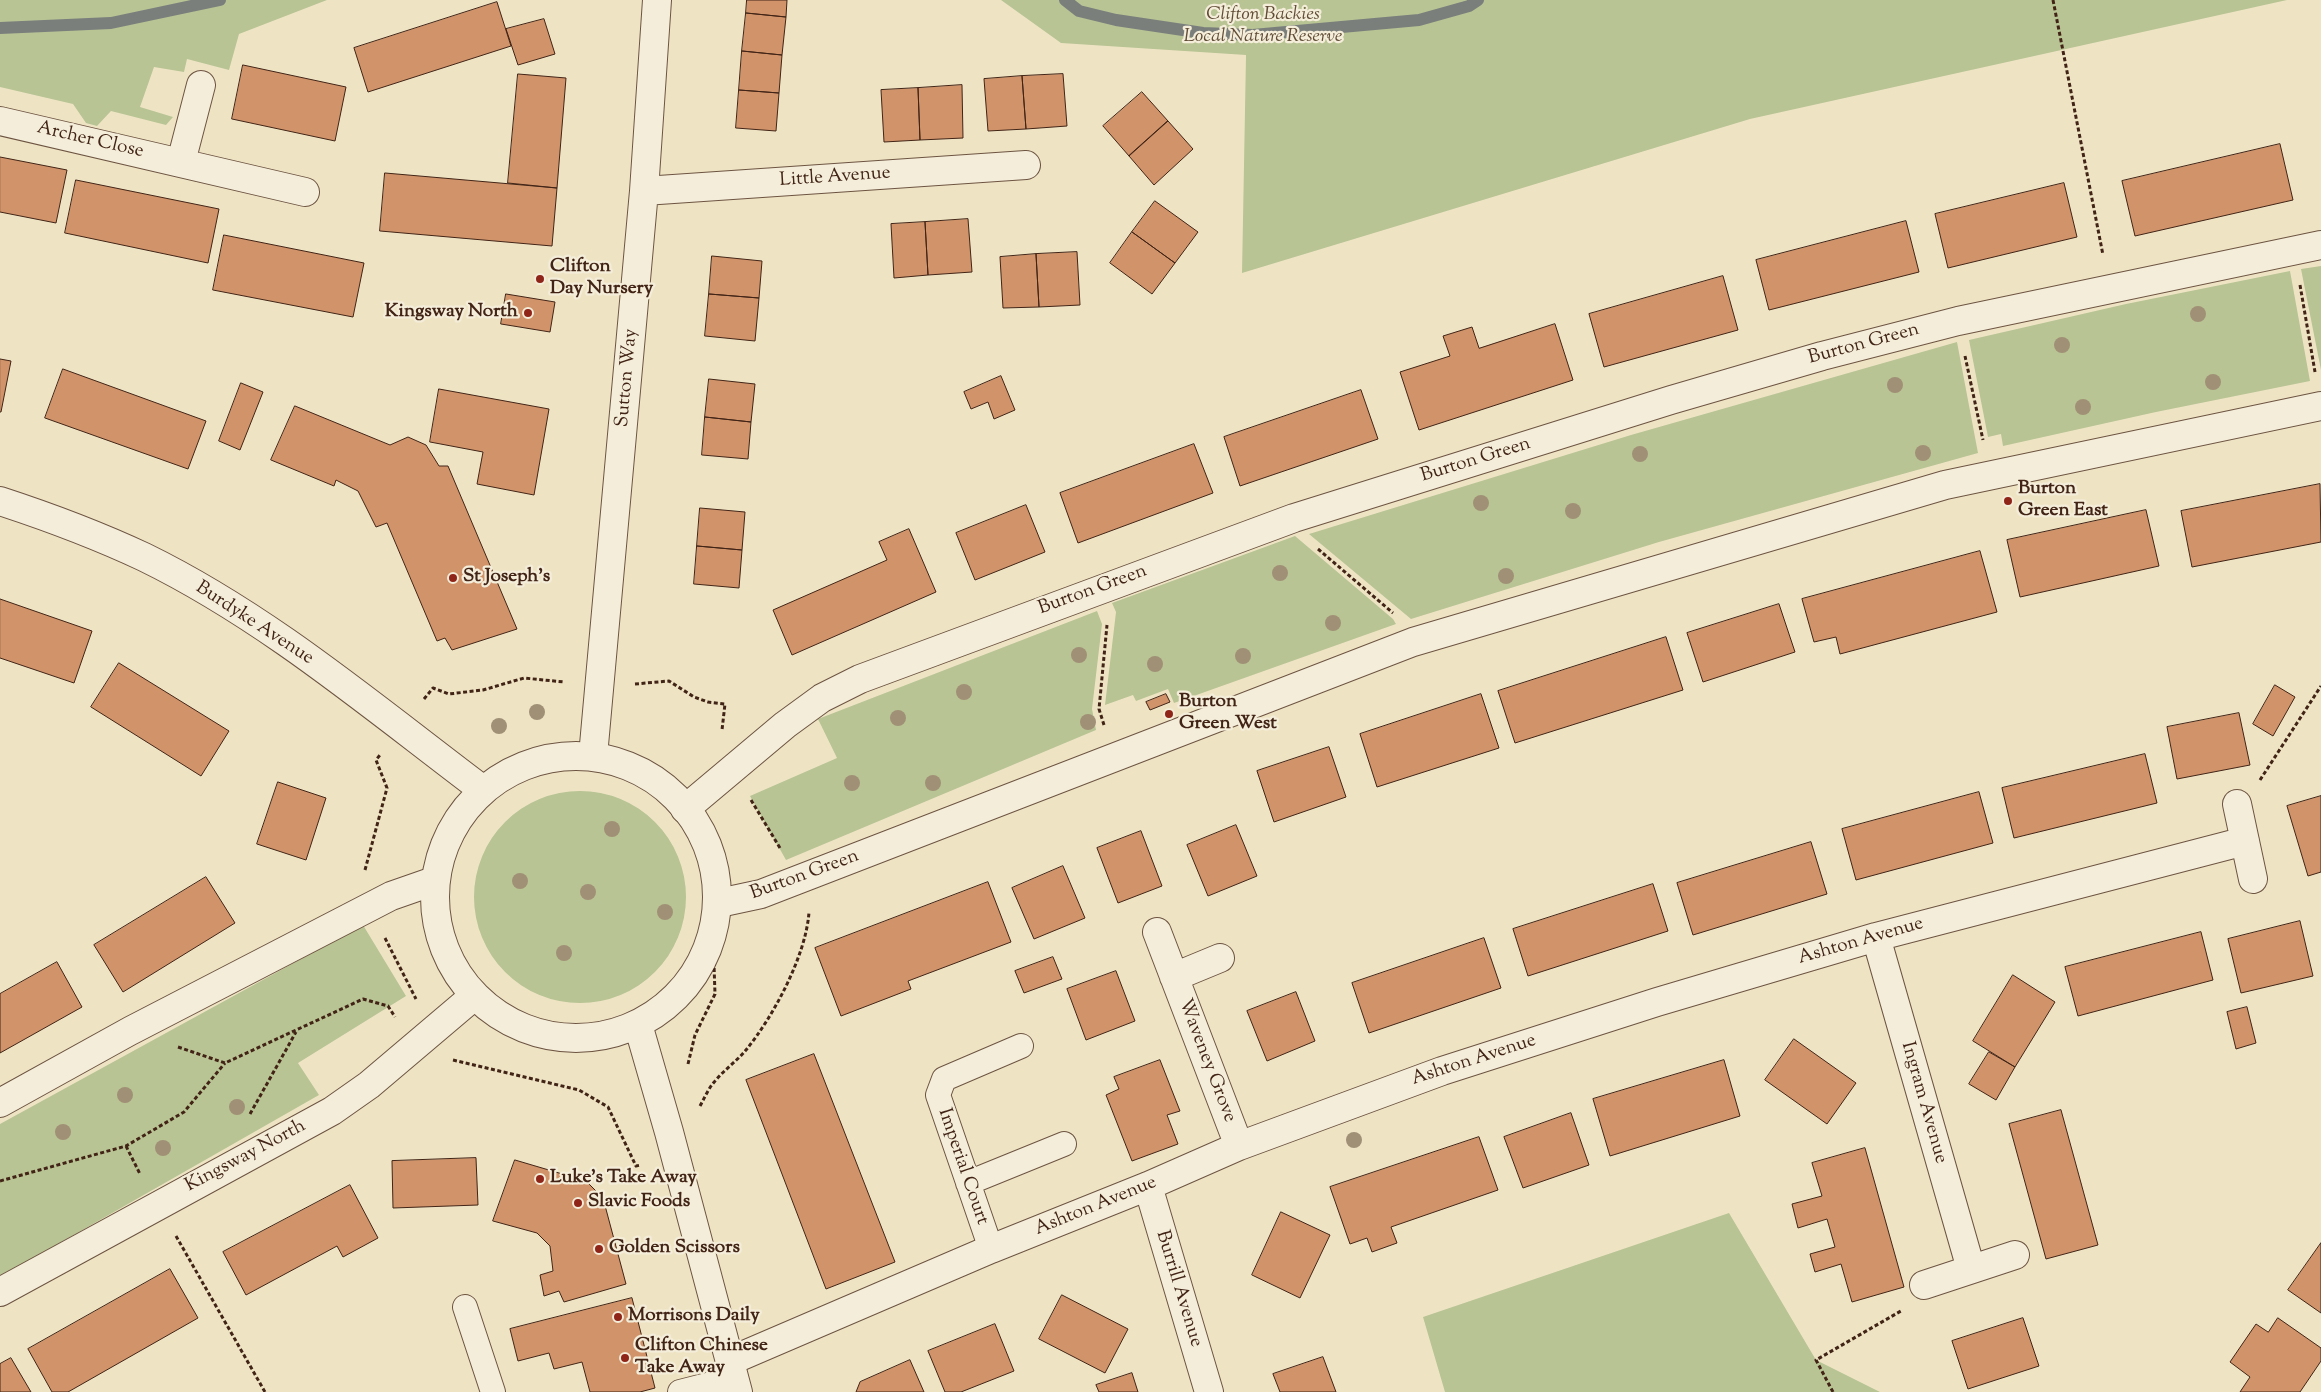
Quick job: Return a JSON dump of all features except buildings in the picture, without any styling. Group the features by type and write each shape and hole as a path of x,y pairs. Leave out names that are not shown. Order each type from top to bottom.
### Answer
{"street":[{"name":"Sutton Way","path":"593,756 644,191 657,0"},
{"path":"181,162 200,85"},
{"name":"Archer Close","path":"0,121 305,192"},
{"name":"Little Avenue","path":"644,191 1026,165"},
{"name":"Burton Green","path":"685,809 822,698 860,679 1097,589 1294,518 1671,400 1822,356 1958,321 2294,249 2321,245"},
{"name":"Burton Green","path":"719,904 761,894 1412,642 1945,485 1990,474 2321,406"},
{"name":"Burdyke Avenue","path":"0,500 61,522 144,558 215,596 288,643 483,790"},
{"path":"558,756 593,756 641,770 685,809 711,850 719,904 713,934 702,964 672,1003 639,1028 599,1038 574,1039 525,1030 474,996 448,959 438,931 434,881 439,856 456,821 483,790 521,765 558,756"},
{"path":"2237,804 2253,879"},
{"name":"Ashton Avenue","path":"734,1377 991,1249 1148,1186 1239,1146 1442,1071 1657,1002 1876,937 2245,841"},
{"path":"0,1103 130,1031 369,907 391,896 434,881"},
{"name":"Waveney Grove","path":"1157,932 1239,1146"},
{"name":"Ingram Avenue","path":"1876,937 1971,1269"},
{"name":"Waveney Grove","path":"1174,977 1220,958"},
{"name":"Kingsway North","path":"0,1292 332,1110 369,1084 474,996"},
{"path":"639,1028 676,1158 734,1377"},
{"name":"Burrill Avenue","path":"1148,1186 1209,1392"},
{"path":"1924,1285 2015,1256"}],"lane":[{"name":"Imperial Court","path":"991,1249 938,1095 944,1079 1022,1046"},
{"path":"968,1183 1064,1144"},
{"path":"465,1307 493,1392"},
{"path":"680,1392 734,1377"}],"path":[{"path":"2053,0 2064,46 2109,288"},
{"path":"2294,249 2316,376"},
{"path":"1958,321 1990,474"},
{"path":"1294,518 1302,536 1402,621 1412,642"},
{"path":"1097,589 1108,615 1099,709 1115,756"},
{"path":"453,1060 428,1069 423,1038 360,886 387,788 376,760 432,688 449,694 483,690 524,678 627,685 669,681 694,697 708,702 725,704 720,746 799,879 810,908 806,934 795,965 764,1025 745,1051 714,1082 699,1106"},
{"path":"2237,804 2252,794 2321,686"},
{"path":"686,1072 695,1035 715,994 713,934"},
{"path":"0,1181 126,1146 184,1112 226,1063 296,1032 363,999 388,1006 423,1038 453,1060 579,1090 608,1107 636,1166 676,1158"},
{"path":"130,1031 226,1063"},
{"path":"248,1118 296,1032"},
{"path":"126,1146 264,1392"},
{"path":"1833,1392 1816,1360 1921,1300 1924,1285"}],"green space":[{"path":"0,0 327,0 239,34 229,70 187,59 184,72 154,67 140,107 173,117 166,125 111,111 97,126 86,123 73,104 0,87"},
{"name":"Clifton Backies Local Nature Reserve","path":"1001,0 2287,0 1750,119 1242,273 1246,55 1061,43"},
{"path":"2321,266 2321,370 2301,269"},
{"path":"2290,271 2310,381 2156,412 2003,446 2001,434 1988,437 1969,340 2126,304"},
{"path":"1957,342 1978,453 1659,542 1411,619 1309,534 1631,435"},
{"path":"1295,536 1393,619 1396,624 1174,703 1168,689 1136,701 1133,695 1105,705 1116,612 1112,603"},
{"path":"1097,611 1102,624 1092,709 1096,730 786,860 750,796 837,758 818,719"},
{"path":"570,791 590,791 611,795 630,803 648,815 662,829 674,847 682,866 686,897 682,928 674,947 662,965 648,979 630,991 611,999 590,1003 570,1003 549,999 530,991 512,979 498,965 486,947 478,928 474,907 474,887 478,866 486,847 498,829 512,815 530,803 549,795"},
{"path":"363,925 406,996 298,1063 319,1095 0,1277 0,1124"},
{"path":"1729,1213 1816,1360 1880,1392 1445,1392 1423,1317"}],"waterway":[{"path":"0,28 111,23 220,0"},
{"path":"1065,0 1079,11 1116,20 1203,33 1253,35 1419,20 1469,6 1478,0"}],"place":[{"name":"Clifton Day Nursery","path":"540,279"},
{"name":"Kingsway North","path":"528,313"},
{"name":"Burton Green East","path":"2008,501"},
{"name":"St Joseph's","path":"453,578"},
{"name":"Burton Green West","path":"1169,714"},
{"name":"Luke's Take Away","path":"540,1179"},
{"name":"Slavic Foods","path":"578,1203"},
{"name":"Golden Scissors","path":"599,1249"},
{"name":"Morrisons Daily","path":"618,1317"},
{"name":"Clifton Chinese Take Away","path":"625,1358"}]}
